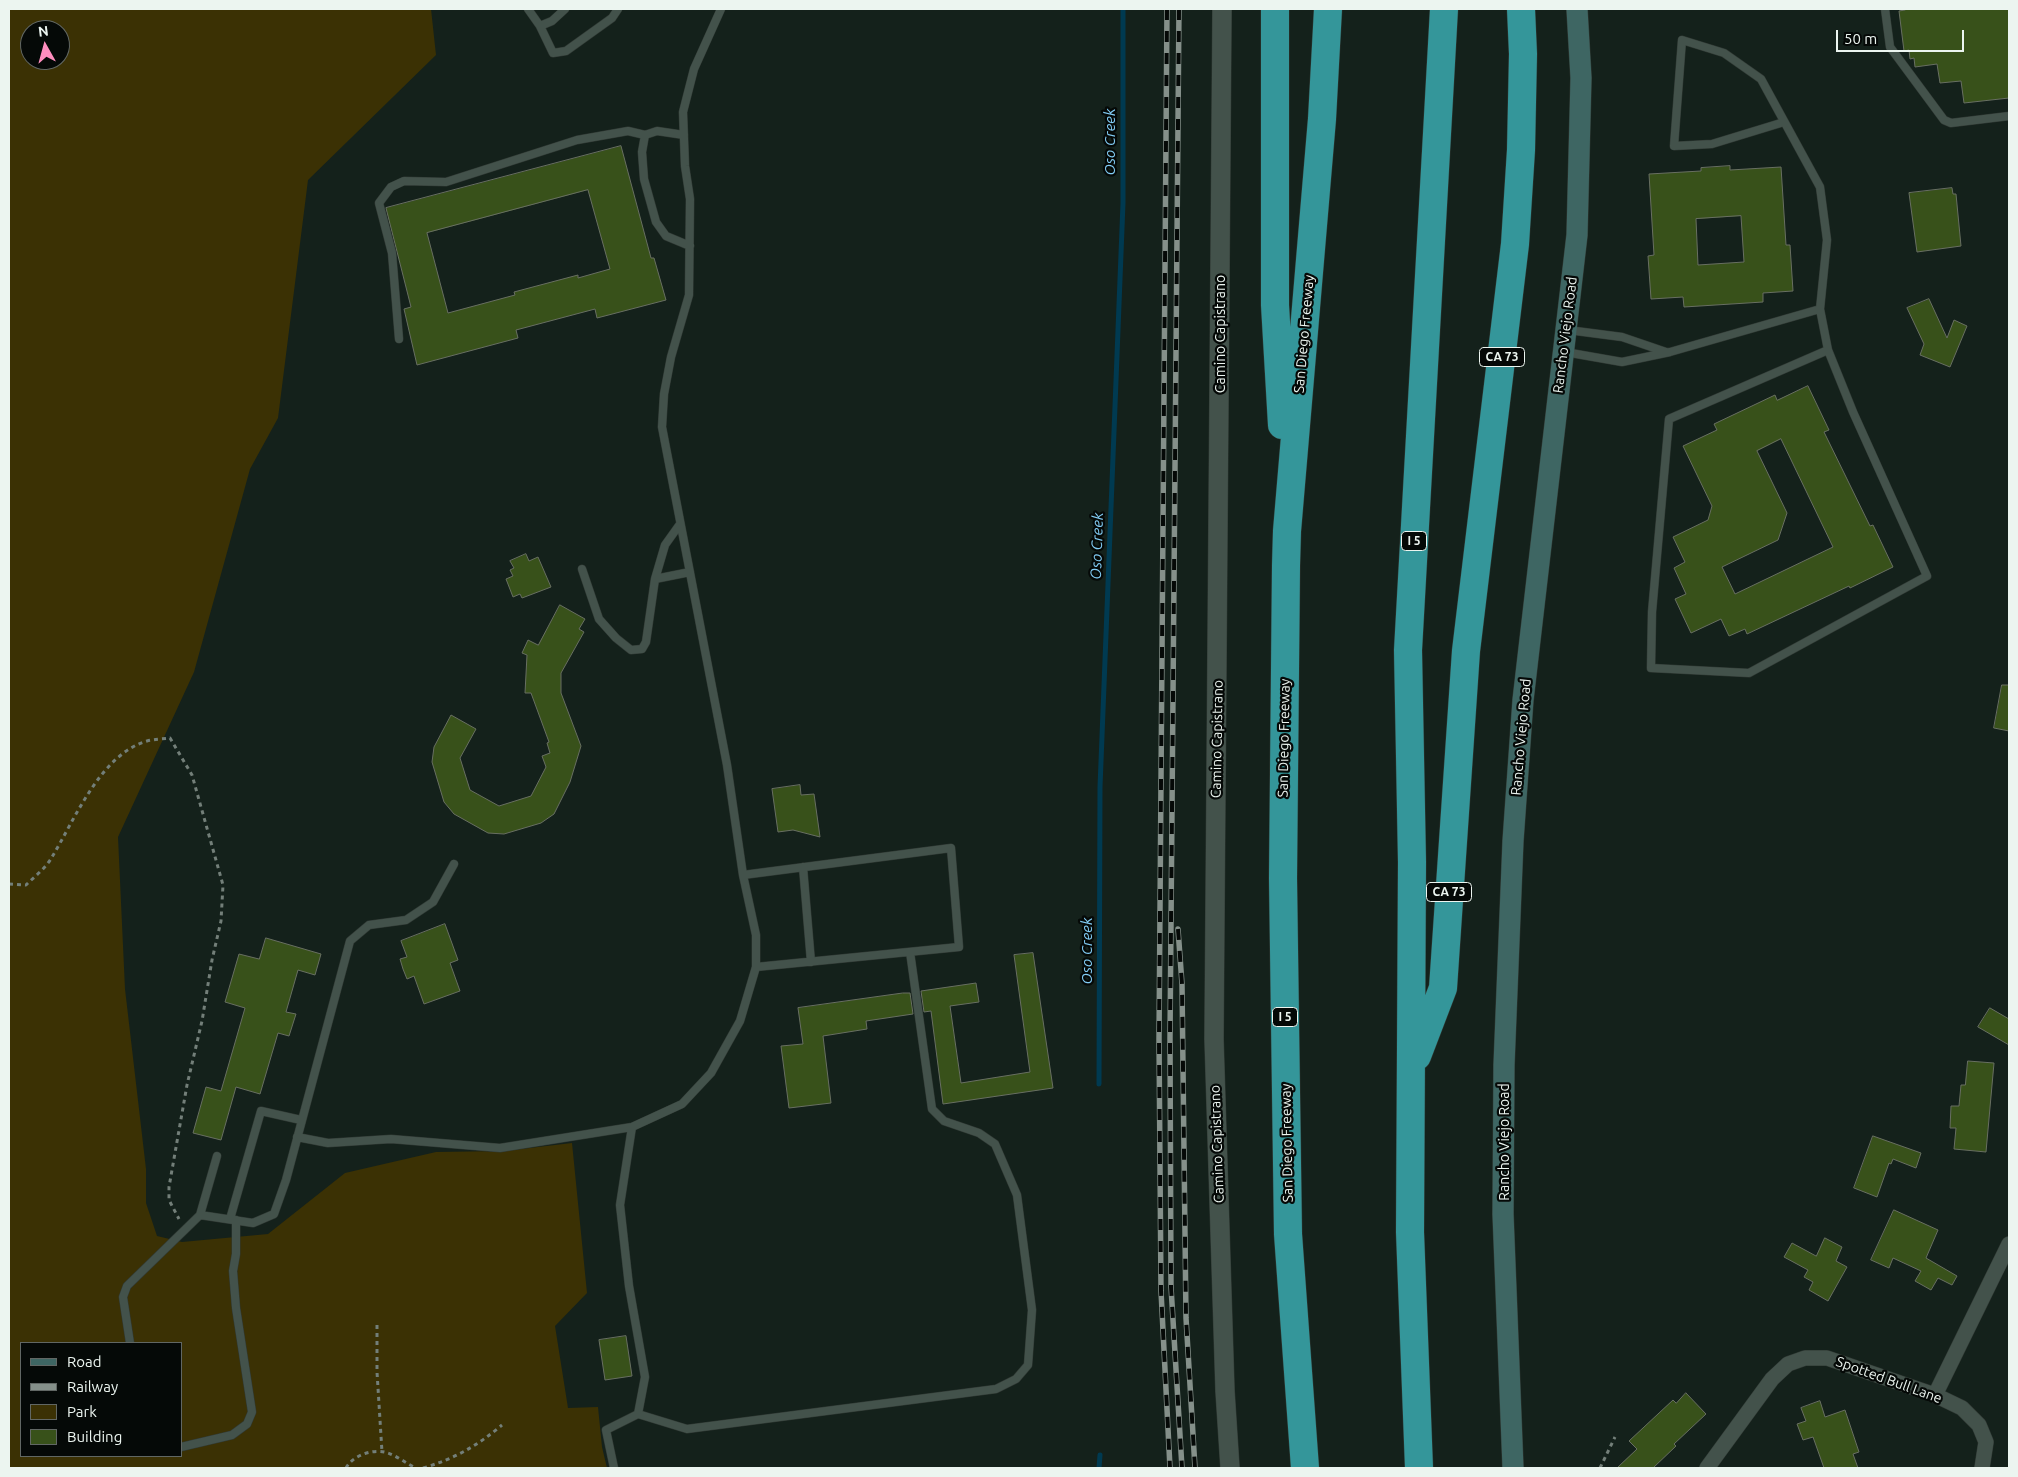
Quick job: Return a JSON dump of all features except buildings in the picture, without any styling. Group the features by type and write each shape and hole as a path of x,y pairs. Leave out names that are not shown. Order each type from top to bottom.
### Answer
{"highway":[{"path":"1275,9 1275,305 1287,531"},
{"name":"San Diego Freeway","path":"1305,1468 1288,1234 1283,878 1287,531 1322,119 1328,9"},
{"name":"I 5","path":"1419,1468 1410,1232 1412,862 1408,650 1444,9"},
{"name":"CA 73","path":"1410,1074 1443,988 1465,660 1515,244 1522,150 1523,54 1521,9"}],"main road":[{"name":"Rancho Viejo Road","path":"1513,1468 1503,1214 1504,1065 1513,841 1523,700 1577,235 1582,78 1577,9"}],"street":[{"name":"Camino Capistrano","path":"1222,9 1214,1039 1225,1391 1230,1468"},
{"path":"1935,1395 2009,1244"},
{"name":"Spotted Bull Lane","path":"1707,1468 1772,1379 1788,1364 1806,1358 1827,1358 1935,1395 1962,1408 1979,1425 1986,1442 1982,1468"}],"lane":[{"path":"528,9 540,26 553,53 566,51 612,18 618,9"},
{"path":"540,26 552,21 565,9"},
{"path":"297,1137 328,1143 391,1139 500,1148 632,1127 682,1104 711,1073 740,1021 756,967 756,935 744,875 727,765 662,427 666,385 689,295 690,199 685,166 683,112 694,69 722,9"},
{"path":"1884,9 1890,47 1944,120 1951,123 2009,116"},
{"path":"1784,122 1712,144 1674,146 1682,40 1724,53 1761,79 1820,186 1827,240 1820,310 1828,350 1853,412 1927,576 1749,673 1651,668 1652,612 1669,419 1828,350"},
{"path":"399,338 392,253 380,204 390,187 404,181 446,182 577,140 628,131 645,135 657,131 684,135"},
{"path":"645,135 642,152 644,179 656,222 666,236 690,246"},
{"path":"1563,352 1622,362 1668,353 1820,310"},
{"path":"1566,330 1622,337 1668,353"},
{"path":"582,569 599,619 616,638 631,650 642,649 646,642 655,579 665,544 680,524"},
{"path":"655,579 690,572"},
{"path":"744,875 951,848 959,947 756,967"},
{"path":"200,1215 253,1223 274,1214 286,1180 350,941 370,925 406,920 433,902 454,864"},
{"path":"803,868 811,962"},
{"path":"614,1468 606,1430 638,1414 686,1429 936,1398 996,1389 1016,1379 1028,1365 1032,1310 1016,1195 995,1144 979,1133 944,1121 932,1109 910,952"},
{"path":"182,1447 232,1436 247,1424 252,1412 235,1299 233,1270 236,1254 233,1220 261,1111 301,1120"},
{"path":"632,1127 620,1205 629,1286 645,1377 638,1414"},
{"path":"130,1342 123,1297 126,1286 200,1215 217,1156"}],"path":[{"path":"9,884 26,885 51,859 73,817 102,774 118,757 147,741 170,738 192,776 223,884 221,921 168,1187 169,1200 180,1221 200,1215"},
{"path":"377,1325 376,1362 382,1452"},
{"path":"423,1468 438,1464 468,1450 482,1442 502,1425"},
{"path":"1600,1468 1614,1437"},
{"path":"346,1468 356,1456 375,1452 388,1453 416,1468"}],"green space":[{"path":"9,9 431,9 436,55 308,180 278,418 250,469 194,672 118,837 125,989 146,1169 146,1203 157,1236 182,1242 268,1234 345,1173 436,1152 504,1151 572,1143 587,1293 555,1326 568,1408 598,1407 602,1447 607,1468 9,1468"}],"waterway":[{"name":"Oso Creek","path":"1099,1084 1100,787 1123,203 1123,9"},
{"name":"Oso Creek","path":"1099,1468 1100,1455"}],"railway":[{"path":"1167,9 1159,1039 1161,1291 1170,1468"},
{"path":"1179,9 1170,1038 1171,1287 1182,1468"},
{"path":"1178,929 1182,984 1186,1318 1195,1468"}]}
